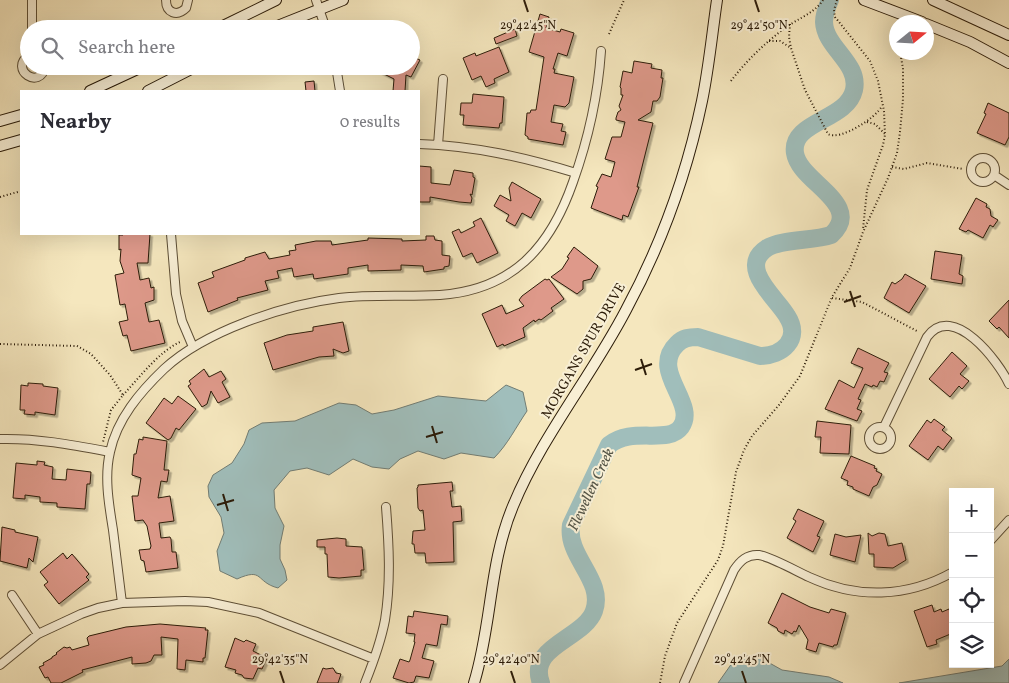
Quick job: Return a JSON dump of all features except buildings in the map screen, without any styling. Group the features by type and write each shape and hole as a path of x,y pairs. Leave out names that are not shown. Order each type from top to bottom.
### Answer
{"street":[{"path":"32,0 32,20"},
{"path":"166,0 168,9 178,13 185,10 188,0"},
{"path":"235,20 276,0"},
{"path":"287,20 318,4 343,0"},
{"name":"MORGANS SPUR DRIVE","path":"474,683 483,651 497,556 512,507 539,454 626,310 650,259 674,200 702,102 717,0"},
{"path":"864,0 904,15"},
{"path":"933,0 1009,34"},
{"path":"318,4 323,20"},
{"path":"934,27 970,42 1009,63"},
{"path":"122,603 107,479 110,452 117,432 141,393 175,360 193,347 243,324 274,313 311,303 349,297 441,295 470,291 511,273 530,257 547,237 561,214 586,142 600,75 601,51"},
{"path":"27,75 35,78 41,75"},
{"path":"92,90 125,75"},
{"path":"150,90 179,75"},
{"path":"337,75 340,90"},
{"path":"438,144 443,79"},
{"path":"0,121 20,115"},
{"path":"0,146 20,140"},
{"path":"420,144 465,146 576,173"},
{"path":"994,175 1009,185"},
{"path":"171,235 176,294 182,321 193,347"},
{"path":"884,427 932,330 950,326 968,334 996,362 1009,384"},
{"path":"0,439 20,438 61,442 110,452"},
{"path":"365,683 374,659 384,621 389,579 386,507"},
{"path":"994,536 1009,520"},
{"path":"684,683 734,570 742,560 749,557 761,556 822,583 863,592 893,592 911,589 932,583 949,574"},
{"path":"12,595 38,634"},
{"path":"0,665 38,634 98,608 122,603 185,601 231,606 259,614 374,659"}],"path":[{"path":"609,34 620,5 624,0"},
{"path":"731,81 747,61 768,42 790,24 816,8 823,0"},
{"path":"837,0 834,10 835,17 870,61 876,74 882,103 885,135 881,154 867,190 863,232"},
{"path":"790,24 791,48 805,90 830,135 838,136 875,116 882,103"},
{"path":"768,42 780,41 791,48"},
{"path":"660,683 665,656 677,623 688,603 711,573 719,558 726,533 730,498 744,450 752,436 780,405 800,376 832,298 850,268 863,232 892,167 897,153 902,107 902,60"},
{"path":"865,122 875,124 885,135"},
{"path":"892,167 904,169 927,163 963,169"},
{"path":"0,197 20,191"},
{"path":"832,298 862,302 917,330"},
{"path":"101,450 110,410 168,350 178,342 189,338"},
{"path":"0,344 78,346 90,354 110,375 123,395"}],"water":[{"path":"506,385 523,392 527,411 508,441 494,458 461,453 444,459 418,451 400,459 389,469 372,467 353,459 329,475 307,468 290,471 274,490 275,508 284,526 280,545 280,559 287,580 278,588 256,575 252,574 237,579 220,571 217,551 224,533 221,517 209,497 208,486 213,475 232,463 244,444 249,430 262,423 295,421 339,403 356,405 372,414 394,410 438,396 486,401"},
{"path":"737,656 757,656 782,670 829,677 843,683 718,683"},
{"path":"1009,659 1009,683 899,683 994,668 1002,666"}],"waterway":[{"name":"Flewellen Creek","path":"541,683 539,670 542,660 549,651 580,629 594,611 596,600 594,589 574,548 571,537 571,525 609,445 628,437 668,435 681,427 685,418 684,408 670,376 668,365 670,354 677,344 686,338 698,337 760,356 776,353 787,345 791,339 791,324 762,283 756,265 759,256 773,245 831,235 839,224 840,213 836,203 807,174 799,164 795,153 796,142 801,134 841,108 849,100 854,90 852,72 826,31 824,19 830,0"}]}
